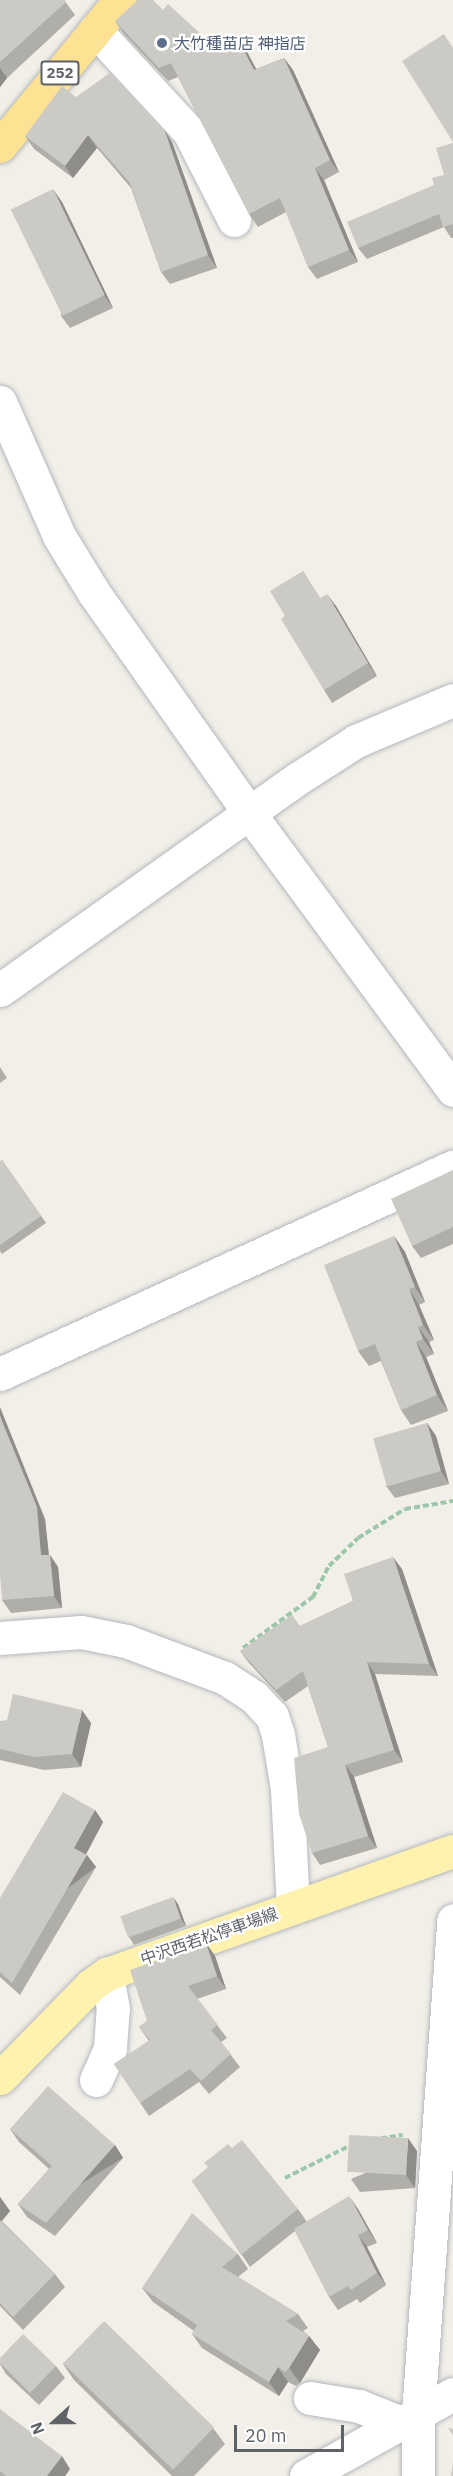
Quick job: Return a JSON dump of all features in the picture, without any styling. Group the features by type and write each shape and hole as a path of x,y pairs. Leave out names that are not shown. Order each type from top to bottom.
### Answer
{"highway":[{"name":"252","path":"0,146 120,0"}],"main road":[{"name":"中沢西若松停車場線","path":"0,2078 91,1985 107,1974 453,1851"}],"street":[{"path":"95,30 189,132 234,220"},
{"path":"0,402 59,536 94,593 249,813 453,1090"},
{"path":"0,990 249,813 356,741 453,700"},
{"path":"0,1374 453,1167"},
{"path":"0,1638 81,1632 126,1641 210,1671 254,1697 272,1716 287,1790 293,1906"},
{"path":"418,2476 410,2418 449,2064 453,1920"},
{"path":"96,2080 110,2048 113,2009 107,1974"},
{"path":"306,2476 453,2394"},
{"path":"310,2398 410,2418"}],"path":[{"path":"210,1671 313,1597 329,1566 358,1538 405,1509 453,1501"},
{"path":"285,2178 344,2146 380,2137 440,2132"}],"building":[{"path":"0,0 64,0 66,2 0,62"},
{"path":"138,0 153,0 163,10 168,4 214,46 236,35 254,70 284,58 330,160 315,168 349,250 308,267 280,198 249,214 171,63 159,68 115,21"},
{"path":"444,34 453,48 453,142 402,61"},
{"path":"111,72 164,129 208,255 161,272 130,183 88,135 65,166 25,136 62,86 76,97"},
{"path":"453,143 453,224 443,227 439,214 358,248 347,222 434,185 432,178 444,175 436,148"},
{"path":"53,189 105,295 62,316 11,210"},
{"path":"303,571 320,598 327,594 368,663 324,690 281,619 285,616 270,591"},
{"path":"2,1160 41,1216 0,1245 0,1162"},
{"path":"453,1170 453,1227 412,1246 391,1199"},
{"path":"394,1236 415,1287 409,1289 423,1325 418,1327 423,1339 416,1342 437,1395 401,1410 375,1344 358,1351 324,1265"},
{"path":"0,1416 37,1507 41,1555 50,1555 54,1596 2,1600"},
{"path":"427,1423 441,1471 387,1486 373,1438"},
{"path":"393,1557 429,1664 367,1662 394,1750 345,1765 368,1836 312,1853 299,1814 294,1758 328,1747 303,1671 276,1690 240,1651 292,1615 300,1626 353,1601 344,1574"},
{"path":"13,1694 82,1710 72,1754 34,1757 0,1749 0,1721 7,1720"},
{"path":"63,1792 95,1810 74,1848 87,1855 12,1983 0,1972 0,1898"},
{"path":"173,1897 181,1919 128,1938 120,1916"},
{"path":"206,1943 217,1976 188,1986 218,2025 211,2030 231,2054 201,2081 190,2069 140,2103 114,2064 150,2040 139,2027 147,2021 130,1970"},
{"path":"48,2086 115,2145 46,2223 18,2204 52,2166 10,2129"},
{"path":"349,2135 408,2138 406,2175 347,2172"},
{"path":"242,2140 298,2209 241,2255 192,2181 208,2167 204,2163 228,2144 232,2148"},
{"path":"349,2196 368,2230 358,2235 377,2273 351,2290 348,2286 329,2297 294,2229"},
{"path":"192,2213 238,2254 222,2267 298,2314 286,2321 309,2336 289,2368 285,2372 278,2367 269,2382 192,2334 197,2325 142,2288"},
{"path":"0,2220 55,2274 13,2317 0,2303"},
{"path":"104,2321 214,2427 173,2470 63,2363"},
{"path":"23,2334 56,2366 30,2393 0,2363 0,2358"},
{"path":"0,2409 62,2456 47,2476 6,2476 0,2471"}],"place":[{"name":"大竹種苗店 神指店","path":"162,43"}]}
